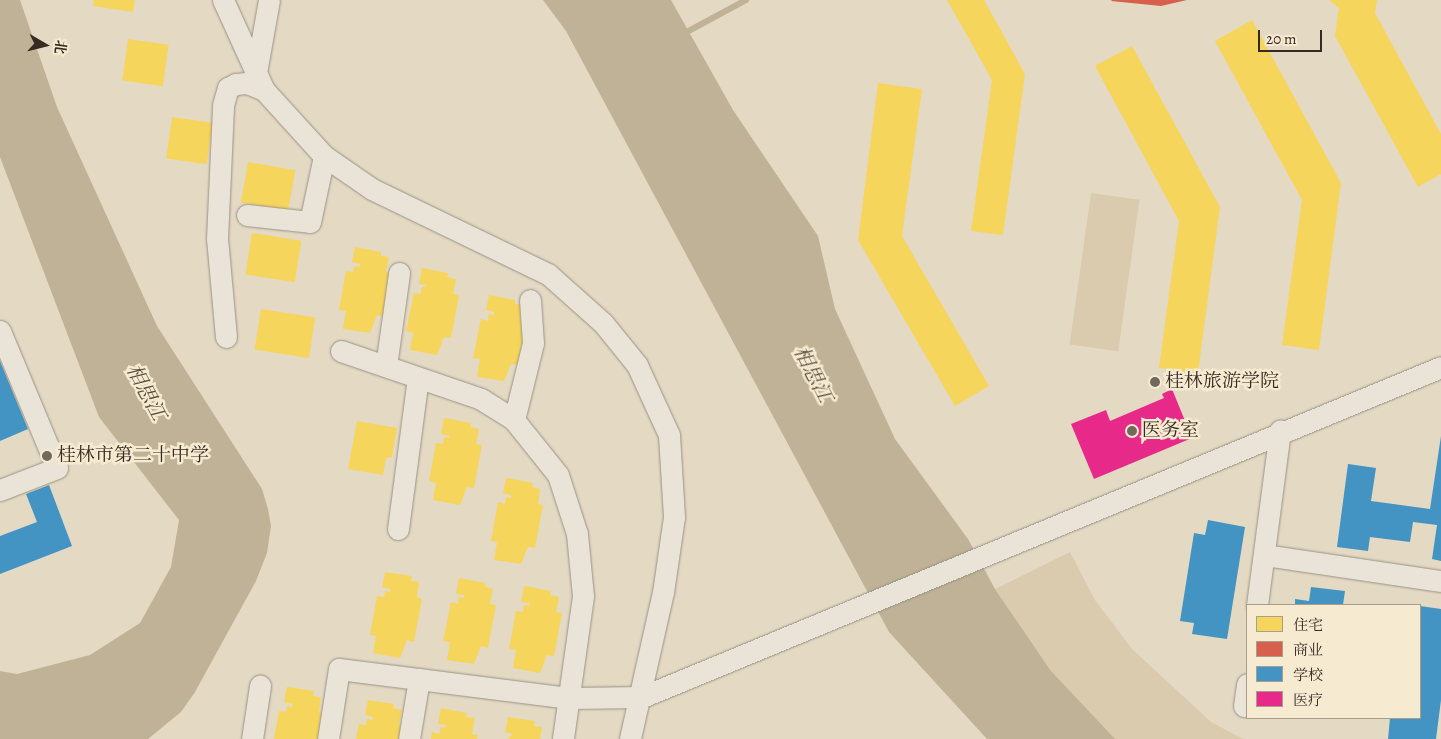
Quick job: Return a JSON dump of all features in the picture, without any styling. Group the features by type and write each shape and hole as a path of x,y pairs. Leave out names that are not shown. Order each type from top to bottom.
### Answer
{"street":[{"path":"223,0 260,81 324,156 372,189 548,274 603,322 637,365 669,434 674,488 674,516 663,592 642,697 630,739"},
{"path":"260,81 269,0"},
{"path":"226,337 217,238 224,105 228,88 236,84 260,81"},
{"path":"247,215 310,222 324,156"},
{"path":"386,366 399,273"},
{"path":"514,420 533,342 530,300"},
{"path":"0,331 58,468 0,490"},
{"path":"341,351 481,399 514,420 558,475 577,534 583,596 563,739"},
{"path":"328,739 339,669 570,698 642,697 843,616 1280,431 1441,367"},
{"path":"398,529 418,378"},
{"path":"1257,604 1280,431"},
{"path":"1264,555 1441,582"},
{"path":"409,739 419,679"},
{"path":"252,739 260,686"},
{"path":"1244,706 1246,691"}],"shaded area":[{"path":"1091,193 1140,200 1118,351 1070,345"},
{"path":"1070,552 1095,600 1132,649 1211,722 1243,739 1115,739 1100,726 1051,671 995,589"}],"water":[{"name":"相思江","path":"0,0 20,0 57,107 157,326 262,489 268,509 271,526 267,553 256,581 195,692 181,712 148,739 0,739 0,671 17,674 90,655 140,623 171,567 179,520 99,417 0,157"},
{"name":"相思江","path":"543,0 671,0 733,110 818,236 835,309 895,439 968,539 995,589 1051,671 1115,739 987,739 889,632 566,31"}],"building: 住宅":[{"path":"94,0 135,0 133,12 93,6"},
{"path":"947,0 984,0 1025,74 1003,235 971,231 992,80"},
{"path":"1329,0 1377,0 1375,13 1441,134 1441,174 1418,187 1335,36 1339,8"},
{"path":"1252,20 1341,183 1319,350 1282,345 1302,200 1215,41"},
{"path":"128,39 169,45 163,86 122,81"},
{"path":"1132,46 1220,207 1198,373 1159,368 1179,221 1095,66"},
{"path":"878,83 922,89 902,236 989,386 955,406 858,240"},
{"path":"172,117 213,123 207,164 166,159"},
{"path":"248,162 295,170 288,211 241,202"},
{"path":"252,233 301,241 295,282 245,274"},
{"path":"355,247 381,252 381,256 389,257 386,272 392,274 384,317 377,315 370,333 343,329 346,311 339,310 346,271 353,272 355,266 360,267 360,264 352,262"},
{"path":"422,268 448,273 447,277 456,279 453,294 459,295 451,338 444,337 437,355 410,350 413,333 406,331 414,293 421,294 421,288 427,285 419,284"},
{"path":"489,295 515,300 515,304 523,305 520,320 526,322 518,365 511,364 504,381 477,377 480,359 473,358 481,319 488,321 489,314 494,315 494,312 486,310"},
{"path":"261,309 315,318 309,358 255,349"},
{"path":"444,418 471,423 470,427 479,429 476,444 482,445 474,488 467,487 460,505 433,500 436,483 429,481 436,443 443,444 444,437 449,438 450,436 441,434"},
{"path":"357,421 397,428 392,457 386,458 383,475 348,469"},
{"path":"506,478 533,483 532,487 540,489 538,504 543,505 535,548 528,547 521,564 494,560 497,542 491,541 498,502 505,504 506,497 511,498 511,495 503,493"},
{"path":"385,572 412,576 411,581 419,582 417,597 422,599 414,642 407,640 400,658 373,653 376,636 370,635 377,596 384,597 385,591 390,592 390,589 382,587"},
{"path":"459,578 485,583 485,587 493,589 490,604 496,605 488,648 481,646 474,664 447,660 450,642 443,641 451,602 458,604 459,597 464,598 464,595 456,594"},
{"path":"524,586 551,591 550,595 559,597 556,612 562,613 554,656 547,655 540,673 513,668 516,650 509,649 516,611 523,612 524,605 529,606 530,603 521,602"},
{"path":"287,687 314,691 313,696 321,697 319,712 325,713 320,739 274,739 279,711 286,712 287,706 292,707 293,704 284,702"},
{"path":"368,700 394,704 393,708 402,710 399,725 405,726 402,739 356,739 359,724 366,725 367,719 372,720 373,717 365,715"},
{"path":"441,708 467,713 466,717 475,718 472,734 478,735 477,739 431,739 432,732 439,734 441,727 445,728 446,725 438,724"},
{"path":"508,717 535,721 534,726 542,727 540,739 507,739 513,734 505,732"}],"building: 商业":[{"path":"1112,0 1187,0 1161,6 1111,1"}],"building: 学校":[{"path":"0,361 28,429 0,441"},
{"path":"1441,436 1441,561 1432,559 1437,525 1413,522 1410,542 1370,537 1368,551 1337,547 1348,464 1376,468 1371,501 1430,509"},
{"path":"49,485 72,546 0,574 0,536 37,522 26,494"},
{"path":"1208,520 1245,527 1227,639 1192,634 1194,623 1180,621 1194,533 1205,535"},
{"path":"1311,587 1345,591 1343,604 1295,604 1295,599 1309,601"},
{"path":"1421,606 1441,609 1441,700 1436,739 1388,739 1390,719 1421,719"}],"building: 医疗":[{"name":"医务室","path":"1172,389 1192,438 1094,479 1071,424 1106,410 1110,421 1164,398 1162,394"}],"waterway":[{"path":"683,34 746,0"}],"place":[{"name":"桂林旅游学院","path":"1155,382"},
{"name":"医务室","path":"1132,431"},
{"name":"桂林市第二十中学","path":"47,456"}]}
